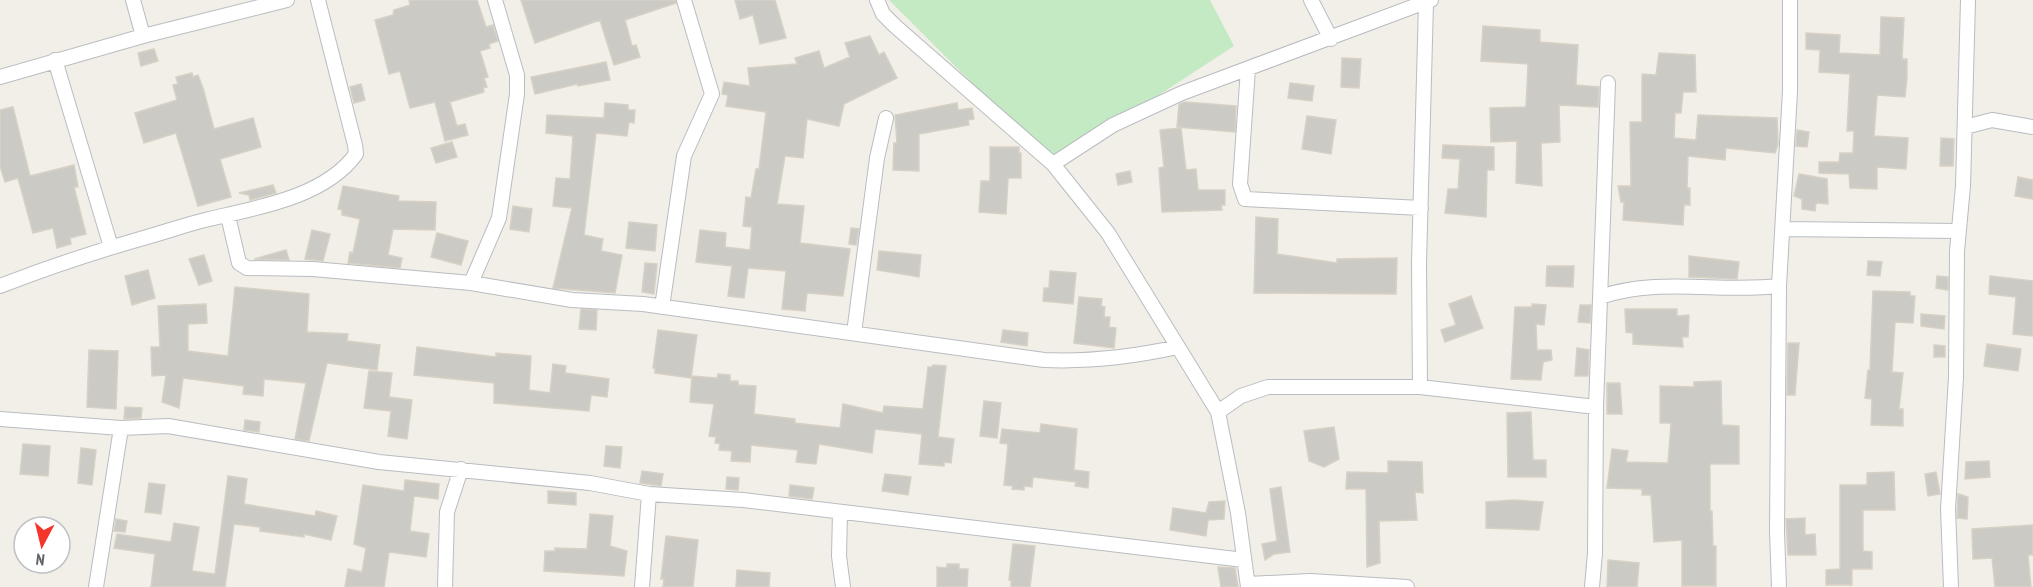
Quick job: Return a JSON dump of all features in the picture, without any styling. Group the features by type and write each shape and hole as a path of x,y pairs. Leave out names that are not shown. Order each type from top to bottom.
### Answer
{"street":[{"path":"133,0 143,36"},
{"path":"0,77 143,36 287,0"},
{"path":"0,286 111,247 256,210 316,188 356,154 318,0"},
{"path":"471,283 499,218 517,94 517,75 495,0"},
{"path":"662,308 683,162 712,94 684,0"},
{"path":"877,0 883,14 895,26 1053,164 1108,233 1218,412 1238,513 1248,585 1310,581 1407,587"},
{"path":"1311,0 1331,39"},
{"path":"1779,587 1777,532 1779,286 1790,91 1790,0"},
{"path":"1951,587 1948,509 1956,377 1958,231 1965,127 1968,0"},
{"path":"1053,164 1113,125 1182,93 1428,1 1421,208 1420,387"},
{"path":"55,60 111,247"},
{"path":"1248,69 1240,184 1245,199 1421,208"},
{"path":"1591,587 1597,508 1596,407 1608,83"},
{"path":"854,333 877,158 886,118"},
{"path":"1965,127 1992,120 2033,127"},
{"path":"228,216 239,263 247,268 314,269 471,283 572,300 662,308 1044,360 1079,362 1126,358 1178,347"},
{"path":"1784,229 1958,231"},
{"path":"1600,297 1622,289 1666,285 1779,286"},
{"path":"1218,412 1241,396 1268,387 1420,387 1596,407"},
{"path":"0,419 121,428 168,426 379,462 590,483 649,494 743,500 1244,560"},
{"path":"96,587 121,428"},
{"path":"445,587 447,512 461,469"},
{"path":"642,587 649,494"},
{"path":"840,513 843,587"}],"green space":[{"path":"889,0 1210,0 1234,46 1053,164"}],"building":[{"path":"409,0 477,0 486,27 493,25 498,41 489,44 490,48 480,51 488,77 484,78 487,87 483,88 484,92 450,102 457,126 465,124 468,135 445,141 435,102 410,108 400,71 389,74 375,20 393,15 394,10 410,5"},
{"path":"521,0 675,0 676,3 625,20 632,46 636,45 640,57 614,65 600,20 535,43"},
{"path":"735,0 775,0 786,38 760,44 753,15 740,19"},
{"path":"1881,17 1904,18 1902,59 1907,59 1907,78 1905,97 1877,95 1874,136 1908,138 1906,169 1877,167 1877,189 1850,188 1849,174 1819,173 1819,162 1839,162 1840,153 1853,153 1854,131 1847,131 1850,74 1819,72 1820,50 1806,49 1806,33 1840,35 1839,53 1880,55"},
{"path":"1483,26 1540,30 1540,42 1578,45 1576,85 1599,87 1598,107 1559,105 1560,142 1541,143 1542,186 1516,183 1517,141 1491,142 1490,108 1526,107 1528,64 1481,61"},
{"path":"870,36 879,55 884,52 897,78 844,104 839,126 807,119 803,158 785,156 777,204 804,206 800,243 850,249 843,296 807,293 805,311 782,309 786,271 748,268 744,298 728,296 732,266 696,262 700,230 726,233 725,247 750,250 752,227 743,226 746,197 751,198 756,169 759,169 766,112 726,106 728,95 722,94 724,82 750,86 748,68 797,64 795,58 819,51 824,68 850,57 845,43"},
{"path":"154,49 158,61 141,66 138,53"},
{"path":"1659,53 1695,55 1696,92 1683,92 1681,113 1675,113 1674,138 1696,140 1698,115 1777,118 1778,144 1775,153 1726,148 1725,160 1688,156 1687,188 1690,188 1690,205 1684,205 1683,225 1623,220 1624,202 1621,202 1618,186 1631,186 1630,122 1642,122 1642,74 1656,75"},
{"path":"1342,58 1361,59 1359,88 1341,87"},
{"path":"606,62 610,80 578,86 577,84 535,94 531,77"},
{"path":"192,73 193,77 198,75 214,129 253,118 261,147 220,159 231,197 198,206 176,133 144,143 135,113 177,100 173,85 178,84 176,77"},
{"path":"1290,83 1314,86 1312,101 1288,98"},
{"path":"361,84 365,100 354,103 350,87"},
{"path":"1185,102 1236,106 1235,132 1177,127 1179,104"},
{"path":"605,103 628,105 628,110 635,110 634,123 629,122 627,136 596,133 584,235 603,239 601,251 622,255 615,293 553,288 572,208 553,206 556,178 570,179 573,136 546,133 547,115 604,118"},
{"path":"957,103 958,110 972,108 974,119 968,120 969,125 919,134 919,171 893,170 894,143 897,143 895,115"},
{"path":"13,107 30,176 74,165 78,187 74,187 86,234 70,238 71,244 57,248 53,228 33,233 18,178 5,182 0,166 0,110"},
{"path":"1307,116 1336,120 1331,154 1302,149"},
{"path":"1181,128 1186,170 1196,169 1198,190 1225,190 1225,205 1221,205 1222,210 1162,212 1159,168 1164,167 1160,130"},
{"path":"1797,130 1809,132 1807,147 1796,146"},
{"path":"1941,138 1954,139 1953,166 1940,166"},
{"path":"452,142 457,157 436,163 431,148"},
{"path":"1443,145 1494,147 1494,170 1487,170 1486,217 1445,213 1448,189 1458,189 1460,159 1442,158"},
{"path":"990,147 1019,147 1019,153 1021,153 1021,178 1008,178 1006,214 979,212 981,181 990,181"},
{"path":"1130,171 1132,182 1118,185 1116,174"},
{"path":"1799,174 1827,179 1828,204 1816,203 1815,211 1802,209 1802,199 1794,196"},
{"path":"2018,177 2033,180 2033,199 2015,196"},
{"path":"273,185 276,193 250,200 249,195 239,193"},
{"path":"343,186 399,196 398,201 436,202 435,230 393,229 388,255 402,258 400,268 348,263 350,252 353,253 360,219 342,215 342,210 338,209"},
{"path":"513,206 532,209 529,232 510,229"},
{"path":"1256,217 1278,219 1277,254 1337,263 1337,259 1397,258 1396,294 1254,293"},
{"path":"629,222 657,225 655,251 626,248"},
{"path":"851,228 859,229 856,245 849,244"},
{"path":"312,230 330,234 323,261 305,259"},
{"path":"437,233 468,241 461,265 431,257"},
{"path":"286,250 289,260 254,259"},
{"path":"879,251 921,255 919,277 877,270"},
{"path":"204,255 212,281 199,285 189,259"},
{"path":"1689,256 1739,262 1737,279 1689,277"},
{"path":"1868,261 1882,262 1880,276 1867,275"},
{"path":"645,263 657,264 654,294 642,292"},
{"path":"1547,266 1574,266 1573,287 1546,286"},
{"path":"148,270 155,298 132,305 125,276"},
{"path":"1050,271 1076,273 1073,304 1043,301 1044,288 1049,288"},
{"path":"1937,276 1948,277 1948,290 1936,288"},
{"path":"1990,276 2033,281 2033,336 2013,334 2016,297 1989,294"},
{"path":"235,287 309,294 307,332 348,334 347,341 380,345 377,370 327,363 309,441 295,439 306,383 264,379 263,396 243,394 244,386 183,378 179,408 162,402 166,375 152,376 151,347 160,347 158,306 206,304 207,323 188,324 188,351 228,356"},
{"path":"1873,291 1910,292 1910,296 1915,296 1913,323 1895,322 1892,372 1903,373 1899,409 1903,409 1903,426 1871,425 1872,399 1865,398 1868,370 1870,370"},
{"path":"1471,296 1483,328 1445,342 1441,330 1456,325 1449,304"},
{"path":"1079,297 1102,299 1101,306 1105,307 1104,317 1110,317 1109,327 1116,328 1114,348 1074,343"},
{"path":"1532,304 1546,305 1544,325 1536,324 1537,350 1551,350 1552,360 1543,362 1541,380 1511,379 1515,307 1532,307"},
{"path":"1580,305 1591,305 1590,323 1578,322"},
{"path":"581,309 597,310 596,330 579,329"},
{"path":"1625,309 1677,309 1677,316 1689,315 1688,337 1682,337 1683,347 1633,344 1633,333 1626,332"},
{"path":"1921,314 1945,316 1944,329 1921,326"},
{"path":"658,330 697,335 691,378 655,373 655,368 653,368"},
{"path":"1003,330 1028,333 1027,346 1001,342"},
{"path":"1788,343 1799,343 1795,395 1787,395"},
{"path":"1987,344 2021,349 2018,371 1984,366"},
{"path":"1934,345 1945,346 1945,357 1934,357"},
{"path":"417,347 496,357 496,353 531,356 529,390 550,393 553,364 566,366 565,373 609,379 607,397 591,395 589,411 494,403 494,383 414,375"},
{"path":"1577,348 1589,350 1588,376 1575,376"},
{"path":"89,350 118,351 116,409 87,407"},
{"path":"946,366 938,437 954,439 951,463 944,462 944,466 919,464 922,434 875,429 872,453 819,444 816,464 796,462 798,450 751,445 750,462 731,461 732,451 719,450 720,444 715,443 716,437 709,436 714,404 690,402 692,376 717,378 718,374 730,375 730,381 738,381 738,385 756,386 754,414 795,419 795,423 840,428 843,404 883,413 884,406 923,409 928,367"},
{"path":"369,371 392,373 389,397 412,400 407,439 388,436 391,411 364,408"},
{"path":"1721,381 1722,425 1739,426 1739,464 1710,464 1710,511 1712,511 1713,546 1716,546 1716,586 1682,586 1682,540 1654,542 1651,495 1642,495 1642,489 1607,488 1612,449 1628,451 1626,462 1668,463 1671,423 1660,423 1660,386 1694,387 1694,382"},
{"path":"1607,383 1620,383 1622,414 1607,414"},
{"path":"984,401 1001,403 997,438 980,436"},
{"path":"125,407 142,408 141,418 124,419"},
{"path":"1531,412 1533,460 1546,460 1546,477 1508,477 1507,413"},
{"path":"245,420 260,422 259,432 244,430"},
{"path":"1041,424 1077,429 1074,470 1089,472 1088,488 1075,486 1076,482 1033,477 1032,487 1024,486 1024,490 1012,489 1013,486 1004,485 1008,444 1000,443 1002,429 1040,433"},
{"path":"1334,427 1339,459 1324,467 1309,461 1304,431"},
{"path":"23,444 50,446 48,476 20,474"},
{"path":"606,446 622,447 620,468 604,466"},
{"path":"81,448 96,450 92,485 78,483"},
{"path":"1388,461 1422,462 1423,493 1415,492 1417,520 1379,521 1380,563 1367,567 1366,489 1346,489 1347,472 1388,473"},
{"path":"1989,461 1990,477 1965,479 1966,462"},
{"path":"642,471 663,474 661,486 640,483"},
{"path":"1894,472 1895,510 1863,510 1863,551 1872,552 1872,569 1852,569 1852,585 1826,585 1826,570 1840,569 1840,485 1867,485 1867,473"},
{"path":"1936,472 1940,494 1928,496 1925,474"},
{"path":"885,474 911,477 908,495 882,491"},
{"path":"228,476 247,479 244,504 315,516 316,511 337,516 331,540 304,534 304,537 260,531 260,527 234,524 225,587 151,587 155,554 114,548 117,534 171,542 174,523 199,527 192,571 215,574"},
{"path":"727,477 739,478 738,490 726,489"},
{"path":"405,480 439,484 438,499 414,496 410,531 429,534 426,557 389,552 384,587 345,587 348,569 362,572 366,548 354,544 363,485 404,491"},
{"path":"149,483 165,485 161,514 145,512"},
{"path":"790,485 814,488 812,499 789,496"},
{"path":"1281,487 1290,552 1274,554 1265,560 1262,544 1277,541 1270,489"},
{"path":"548,491 576,493 576,505 548,503"},
{"path":"1958,494 1968,497 1967,519 1957,518"},
{"path":"1514,500 1543,502 1539,530 1486,528 1486,502"},
{"path":"1225,501 1224,519 1208,520 1206,536 1170,530 1173,508 1206,513 1209,502"},
{"path":"590,514 613,516 610,546 627,551 624,576 544,571 545,551 555,551 555,548 587,549"},
{"path":"1805,518 1805,535 1815,534 1816,555 1788,555 1786,519"},
{"path":"116,519 127,521 125,532 114,531"},
{"path":"2033,525 2033,555 2028,555 2031,587 1995,587 1992,558 1973,559 1972,529"},
{"path":"666,536 698,540 693,587 663,587 664,579 661,579"},
{"path":"1013,544 1035,546 1030,587 1011,587 1011,580 1009,580"},
{"path":"1608,560 1639,563 1637,587 1607,587"},
{"path":"947,564 959,564 959,569 968,569 967,587 937,587 937,567 947,568"},
{"path":"1218,567 1235,568 1238,587 1221,587"},
{"path":"737,570 770,573 769,587 736,587"}]}
